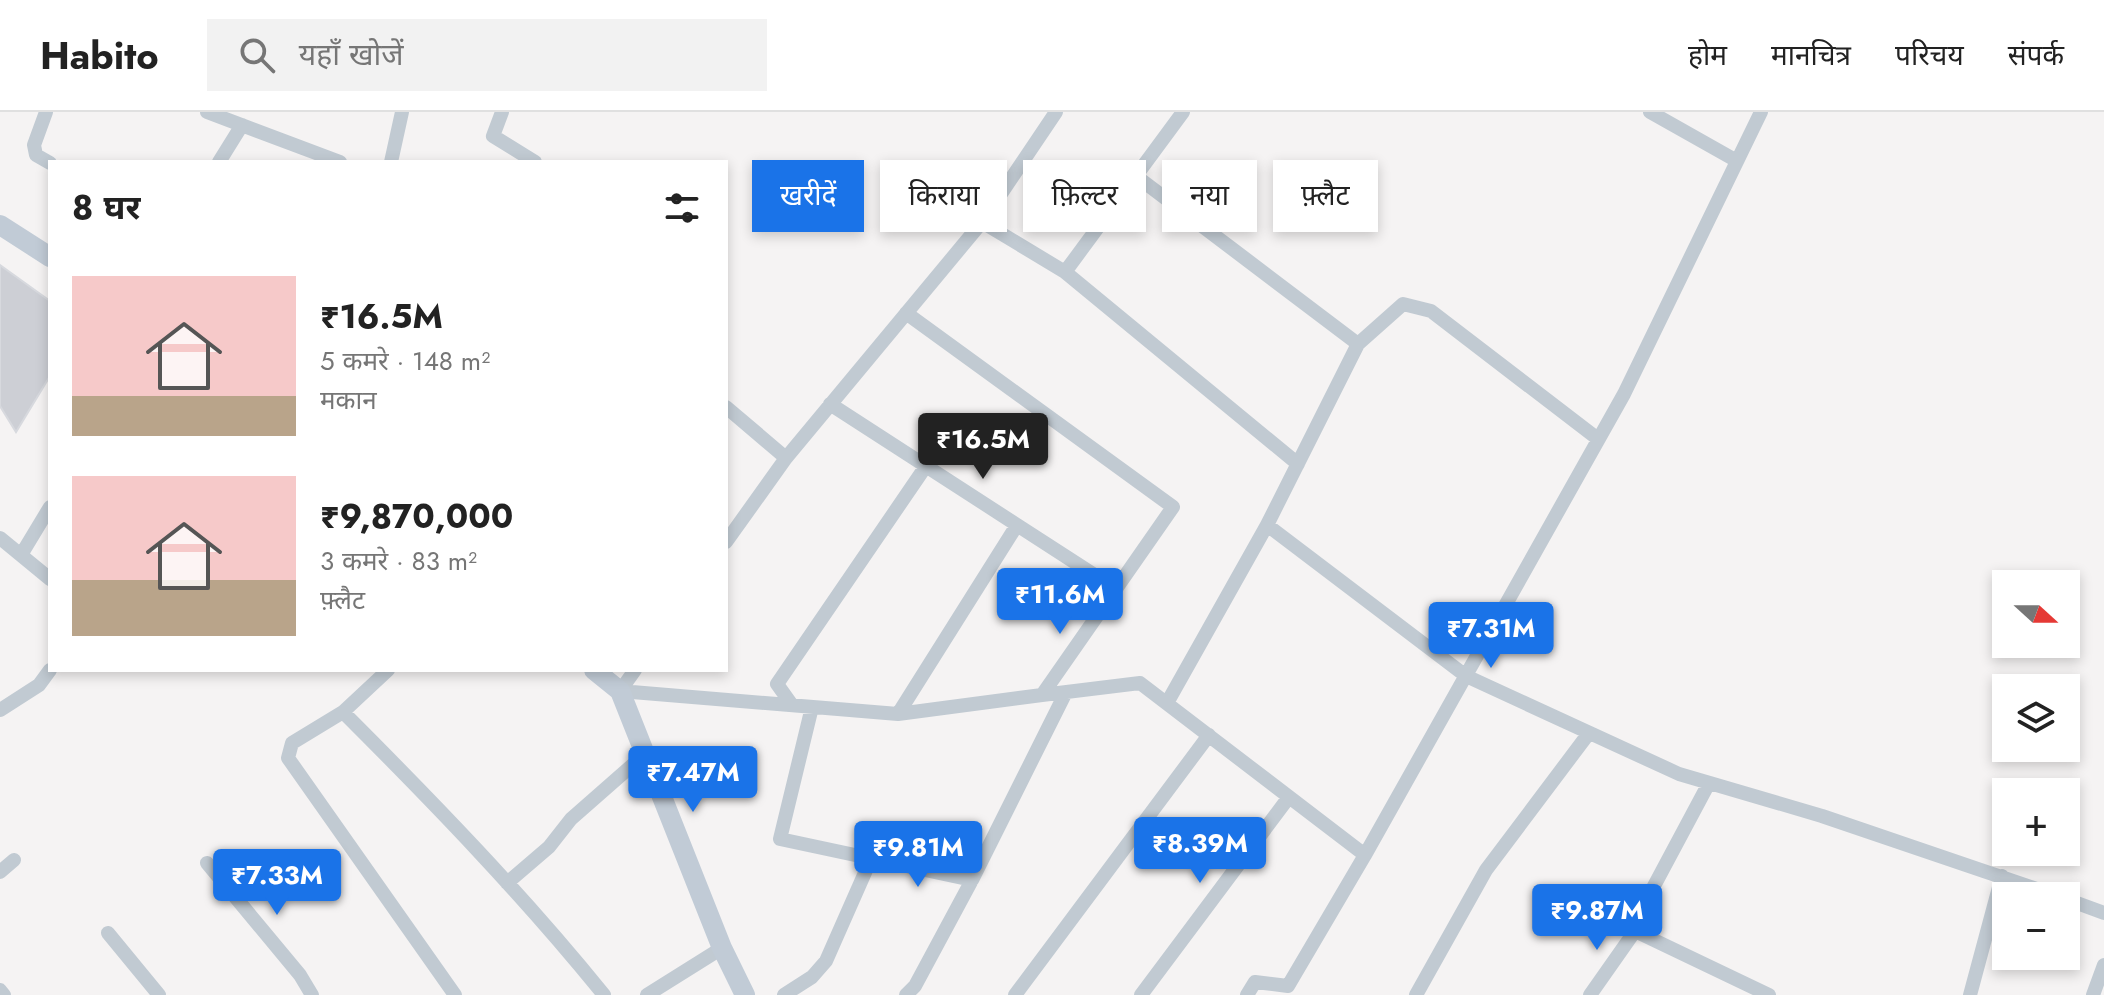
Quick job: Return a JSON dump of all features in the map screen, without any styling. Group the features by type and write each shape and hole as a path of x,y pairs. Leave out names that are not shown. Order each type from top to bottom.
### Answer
{"street":[{"path":"46,112 34,145 36,155 48,162"},
{"path":"207,112 335,160"},
{"path":"391,160 402,112"},
{"path":"502,112 493,136 532,160"},
{"path":"1007,185 1056,112"},
{"path":"1146,162 1183,112"},
{"path":"1650,112 1737,161"},
{"path":"1247,995 1255,982 1288,986 1365,855 1624,394 1761,112"},
{"path":"220,160 242,125"},
{"path":"1146,184 1358,344"},
{"path":"0,225 48,256"},
{"path":"728,539 786,458 974,232"},
{"path":"999,232 1065,272 1298,464"},
{"path":"1065,272 1095,232"},
{"path":"1167,703 1267,525 1358,344 1403,304 1431,311 1598,439"},
{"path":"906,313 1173,507 1042,695"},
{"path":"830,404 1116,589"},
{"path":"728,409 786,458"},
{"path":"792,705 777,684 926,466"},
{"path":"21,555 48,510"},
{"path":"898,714 1017,525"},
{"path":"1267,525 1466,676 1679,774 1822,816 2018,882"},
{"path":"0,538 48,577"},
{"path":"0,710 39,685 49,672"},
{"path":"386,672 343,712 292,743 288,758 450,994"},
{"path":"596,672 620,691 722,948 745,995"},
{"path":"620,691 634,672"},
{"path":"620,691 898,714 1140,683 1365,855"},
{"path":"906,995 915,986 972,880 1066,692"},
{"path":"812,707 780,839 972,880"},
{"path":"343,712 443,812 564,945 604,995"},
{"path":"1416,995 1486,870 1589,733"},
{"path":"1015,995 1209,735"},
{"path":"507,883 549,847 571,819 645,754"},
{"path":"1590,995 1635,931 1638,916 1709,783"},
{"path":"1141,995 1289,797"},
{"path":"784,995 812,977 826,961 871,859"},
{"path":"0,872 14,860"},
{"path":"207,863 300,975 312,995"},
{"path":"1970,995 2002,876"},
{"path":"2080,904 2104,913"},
{"path":"1635,931 1769,995"},
{"path":"108,933 159,995"},
{"path":"647,995 722,948"},
{"path":"2093,995 2104,965"},
{"path":"0,990 4,995"}],"building":[{"path":"0,265 48,300 48,379 16,432 0,406"}]}
